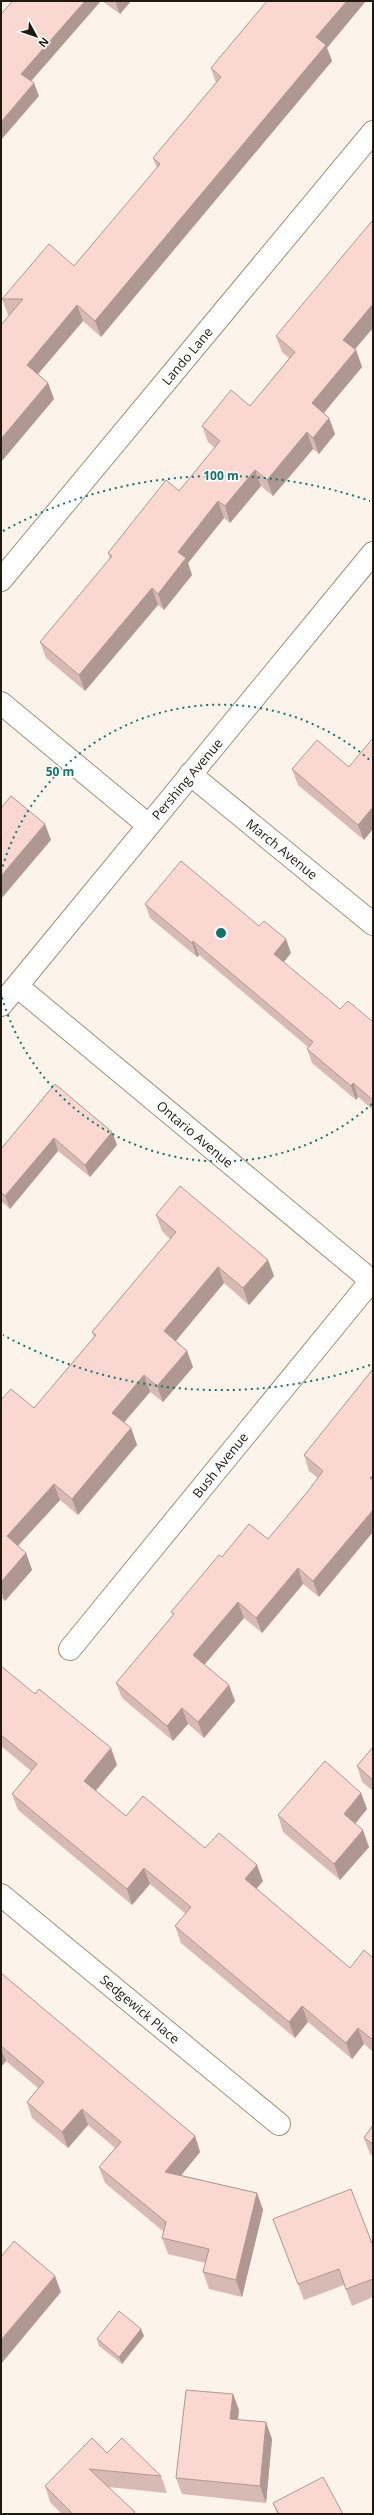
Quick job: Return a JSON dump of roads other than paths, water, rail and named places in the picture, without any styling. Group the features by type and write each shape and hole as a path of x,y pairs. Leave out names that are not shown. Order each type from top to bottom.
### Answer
{"street":[{"name":"Lando Lane","path":"1,580 373,132"},
{"name":"Pershing Avenue","path":"1,1005 373,553"},
{"path":"1,703 148,825"},
{"name":"March Avenue","path":"190,774 373,924"},
{"name":"Ontario Avenue","path":"17,986 372,1281"},
{"name":"Bush Avenue","path":"70,1650 372,1281"},
{"name":"Sedgewick Place","path":"1,1895 279,2124"}]}
